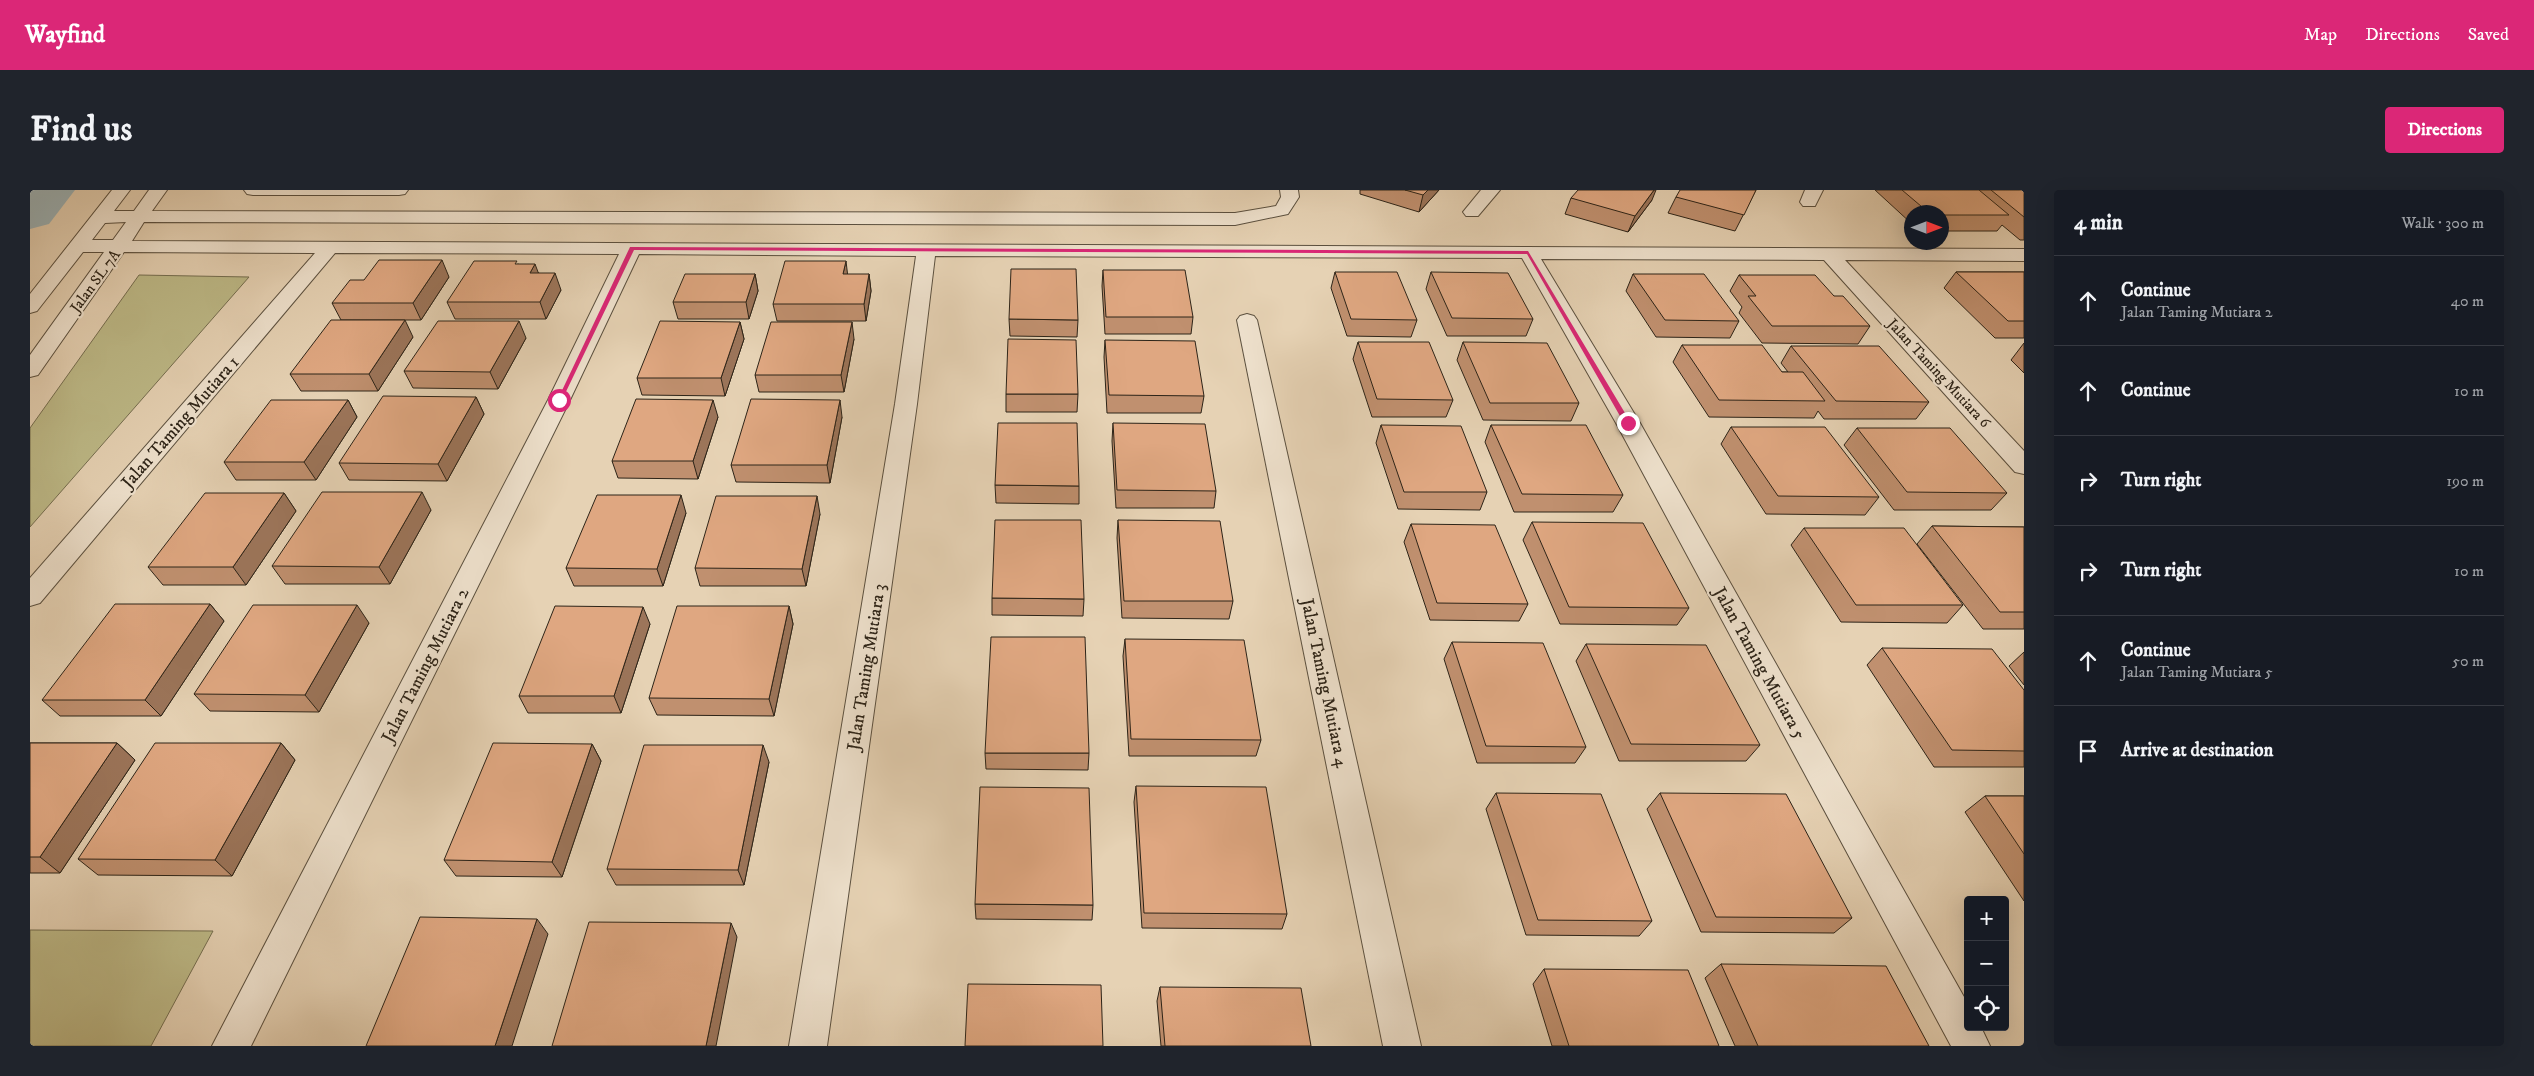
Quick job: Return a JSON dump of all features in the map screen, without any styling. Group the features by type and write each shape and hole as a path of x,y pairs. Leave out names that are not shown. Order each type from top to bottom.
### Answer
{"street":[{"name":"Jalan SL 7A","path":"30,307 121,190"},
{"name":"Jalan SL 7A","path":"30,370 158,190"},
{"path":"253,190 399,190"},
{"path":"101,216 1235,219 1282,210 1290,197 1289,190"},
{"path":"1472,212 1491,190"},
{"path":"79,246 2024,255"},
{"name":"Jalan Taming Mutiara 1","path":"30,596 330,247"},
{"name":"Jalan Taming Mutiara 2","path":"231,1046 559,400 632,248"},
{"name":"Jalan Taming Mutiara 3","path":"808,1046 906,404 926,250"},
{"name":"Jalan Taming Mutiara 5","path":"1528,252 1628,423 1971,1046"},
{"name":"Jalan Taming Mutiara 6","path":"1829,254 2024,466"},
{"name":"Jalan Taming Mutiara 4","path":"1247,320 1402,1046"}],"shaded area":[{"path":"139,275 249,277 30,527 30,428"},
{"path":"30,930 213,931 151,1046 30,1046"}],"building":[{"path":"1405,190 1428,190 1423,195"},
{"path":"1578,190 1654,190 1635,216 1571,198"},
{"path":"1680,190 1756,190 1744,215 1676,197"},
{"path":"1902,190 1979,190 2009,215 1949,215 1949,205 1920,205"},
{"path":"1991,190 2024,190 2024,217"},
{"path":"379,260 442,260 413,303 332,303 350,280 364,280"},
{"path":"474,261 517,261 515,264 535,264 530,273 555,273 540,302 447,302"},
{"path":"785,261 846,261 843,274 869,274 864,304 773,304"},
{"path":"1011,269 1076,269 1078,320 1009,319"},
{"path":"1103,270 1185,270 1193,317 1106,317"},
{"path":"1335,272 1397,272 1417,320 1351,319"},
{"path":"1431,272 1508,273 1533,319 1452,318"},
{"path":"1956,272 2024,272 2024,321 2008,321"},
{"path":"685,274 755,274 746,302 673,302"},
{"path":"1633,274 1704,274 1739,321 1665,320"},
{"path":"1739,275 1815,275 1834,296 1843,296 1870,326 1772,326 1748,296 1756,296"},
{"path":"331,320 405,320 369,374 290,374"},
{"path":"438,321 519,321 490,372 404,371"},
{"path":"660,321 740,322 721,378 637,378"},
{"path":"771,322 852,322 841,375 755,375"},
{"path":"1008,339 1076,340 1078,394 1006,394"},
{"path":"1105,340 1195,341 1204,396 1109,395"},
{"path":"1358,342 1429,342 1453,400 1377,399"},
{"path":"1463,342 1547,343 1579,403 1490,403"},
{"path":"1682,345 1762,345 1782,372 1803,372 1825,401 1719,400"},
{"path":"1791,346 1879,346 1929,402 1836,401"},
{"path":"383,396 476,397 438,464 339,463"},
{"path":"636,399 713,400 693,461 612,461"},
{"path":"751,399 840,400 827,465 731,465"},
{"path":"271,400 348,400 304,462 224,462"},
{"path":"998,423 1077,423 1079,486 995,485"},
{"path":"1113,423 1205,424 1216,491 1117,490"},
{"path":"1381,425 1461,426 1487,492 1404,492"},
{"path":"1491,425 1586,425 1623,495 1522,494"},
{"path":"1731,427 1825,427 1879,497 1778,496"},
{"path":"1857,428 1950,428 2007,493 1907,492"},
{"path":"322,492 422,492 379,567 272,566"},
{"path":"205,493 284,493 233,567 148,567"},
{"path":"597,495 681,495 657,569 566,568"},
{"path":"716,496 817,496 802,569 695,568"},
{"path":"995,520 1081,520 1084,599 992,598"},
{"path":"1118,520 1220,521 1233,601 1124,601"},
{"path":"1532,522 1643,523 1689,608 1569,607"},
{"path":"1411,524 1495,525 1528,604 1437,603"},
{"path":"1932,526 2024,527 2024,612 2000,612"},
{"path":"1804,528 1904,528 1963,605 1856,605"},
{"path":"115,604 210,604 145,700 42,700"},
{"path":"253,605 357,605 305,695 194,694"},
{"path":"555,606 643,607 614,696 519,696"},
{"path":"677,606 789,606 769,699 649,698"},
{"path":"991,637 1085,637 1089,753 985,753"},
{"path":"1125,639 1244,640 1261,740 1131,739"},
{"path":"1452,642 1543,643 1586,747 1486,746"},
{"path":"1586,644 1706,645 1760,745 1631,744"},
{"path":"1882,648 1992,649 2024,690 2024,751 1952,750"},
{"path":"30,743 117,743 40,857 30,857"},
{"path":"155,743 281,743 215,860 78,859"},
{"path":"493,743 592,744 552,862 444,860"},
{"path":"644,745 763,745 738,870 607,869"},
{"path":"1136,786 1266,787 1287,914 1144,913"},
{"path":"980,787 1089,788 1093,905 975,904"},
{"path":"1496,793 1601,794 1652,921 1538,920"},
{"path":"1660,793 1786,794 1852,918 1716,917"},
{"path":"1985,796 2024,796 2024,854"},
{"path":"420,917 537,919 495,1046 366,1046"},
{"path":"589,922 731,923 706,1046 552,1046"},
{"path":"1721,964 1886,966 1929,1046 1758,1046"},
{"path":"1544,969 1688,970 1719,1046 1569,1046"},
{"path":"968,984 1101,985 1103,1046 965,1046"},
{"path":"1160,987 1301,988 1311,1046 1165,1046"}],"waterway":[{"path":"30,213 49,190"}],"route":[{"path":"559,400 632,248 1528,252 1628,423"}]}
